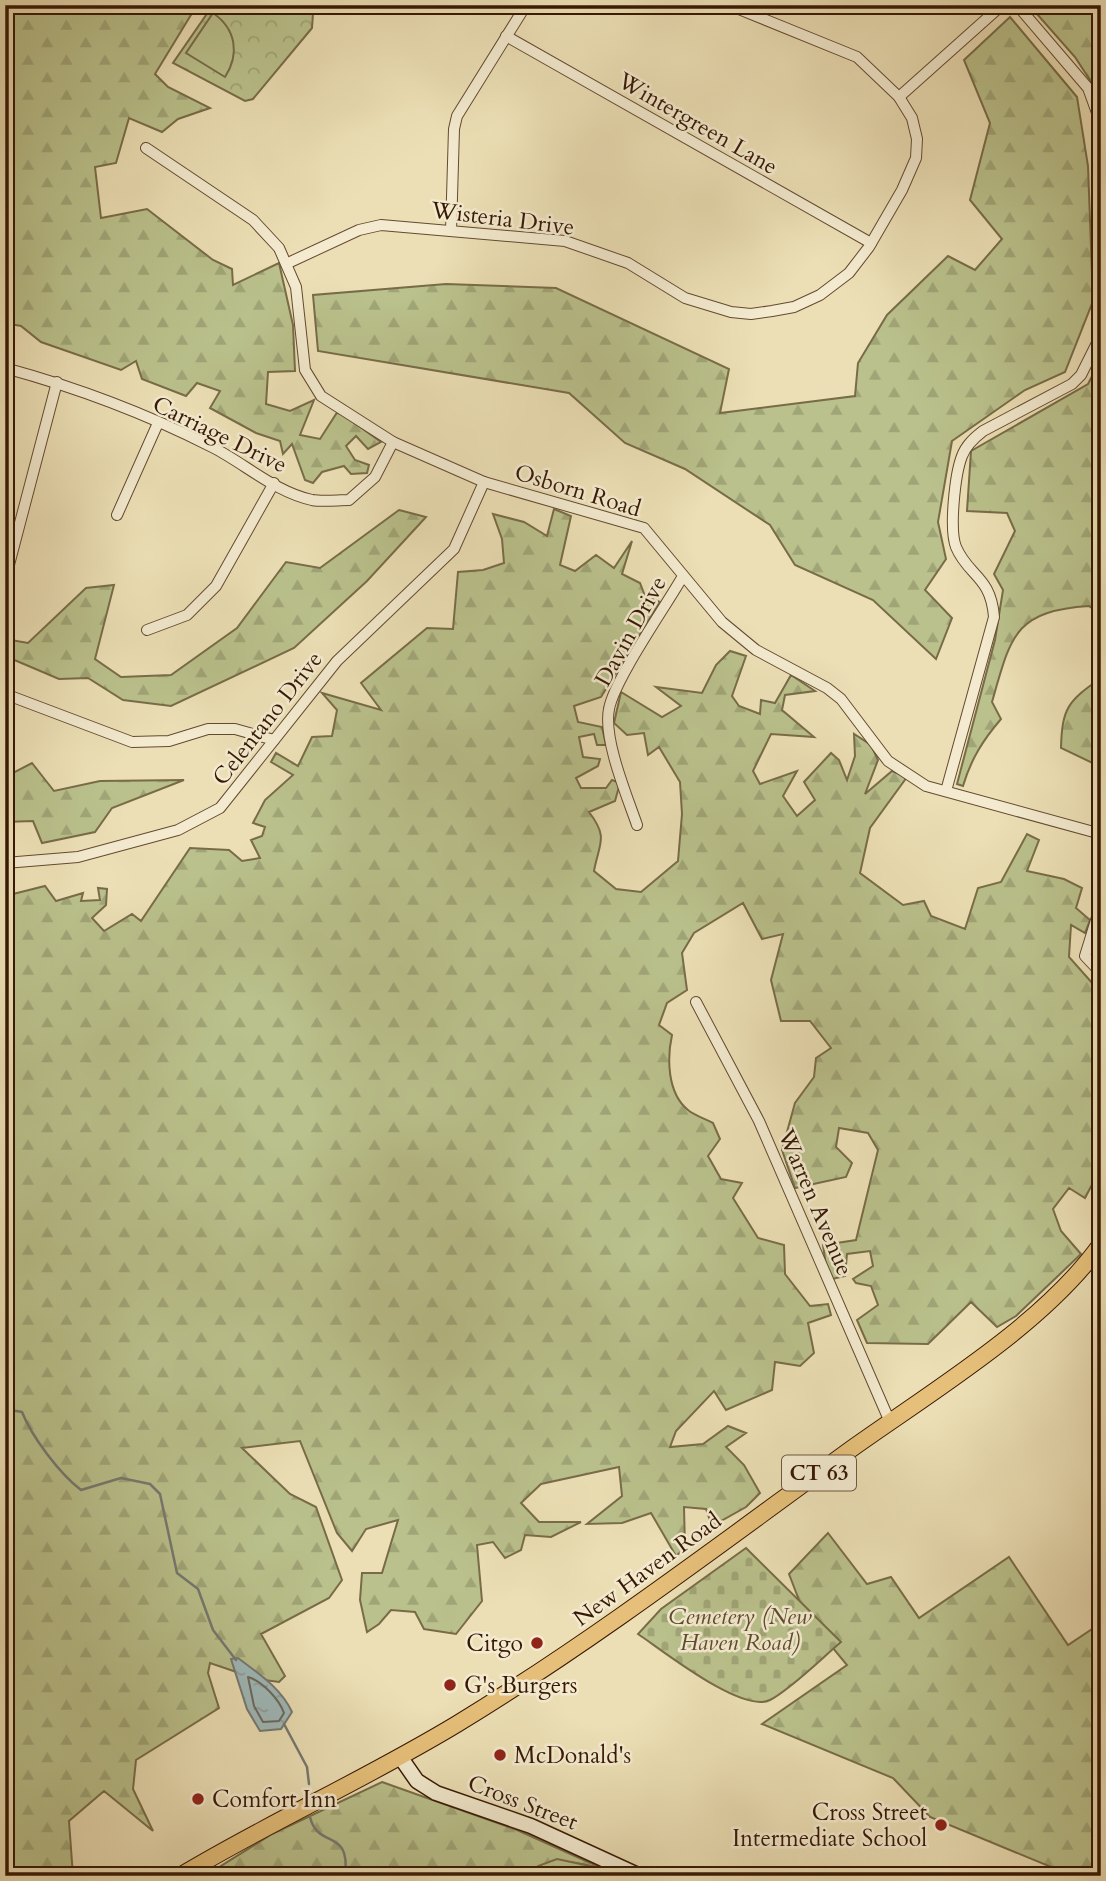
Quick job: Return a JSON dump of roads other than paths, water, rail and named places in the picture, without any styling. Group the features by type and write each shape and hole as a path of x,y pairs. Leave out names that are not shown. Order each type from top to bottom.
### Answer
{"main road":[{"name":"New Haven Road","path":"180,1876 246,1837 401,1758 521,1684 647,1599 1029,1318 1064,1287 1101,1244"}],"street":[{"path":"451,231 454,129 457,116 526,5"},
{"name":"Wisteria Drive","path":"288,263 359,230 381,225 565,241 628,263 698,303 751,314 794,307 820,295 849,273 871,243 916,158 917,139 912,118 899,97 857,57 821,45 729,5"},
{"path":"899,97 1002,5"},
{"path":"1017,5 1088,88 1100,121 1101,155"},
{"name":"Wintergreen Lane","path":"506,36 871,243"},
{"name":"Osborn Road","path":"146,148 253,220 288,263 296,287 305,370 311,384 321,396 393,442 484,482 644,528 722,622 756,650 827,688 841,699 888,761 926,786 1101,834"},
{"path":"946,791 994,617 988,589 958,551 954,537 962,456 972,440 983,431 1072,384 1081,375 1101,335"},
{"name":"Carriage Drive","path":"5,368 57,382 158,423 212,447 274,483 312,500 349,500 375,477 393,442"},
{"path":"5,580 57,382"},
{"path":"117,515 158,423"},
{"name":"Celentano Drive","path":"5,863 78,857 178,830 220,808 337,661 454,549 484,482"},
{"path":"147,630 187,615 216,586 274,483"},
{"name":"Davin Drive","path":"637,825 613,753 608,710 620,684 683,576"},
{"path":"5,707 8,694 132,742 169,741 208,729 235,729 274,740"},
{"path":"1101,904 1085,956 1101,973"},
{"name":"Warren Avenue","path":"696,1002 759,1121 890,1422"},
{"name":"Cross Street","path":"401,1758 417,1781 436,1793 531,1826 640,1876"}],"water":[{"path":"238,1658 269,1682 287,1703 292,1712 281,1729 260,1731 247,1709 231,1659"}],"waterway":[{"path":"5,1409 22,1412 47,1454 81,1490 121,1478 150,1484 160,1494 177,1573 198,1589 213,1630 236,1660"},
{"path":"284,1724 307,1767 309,1784"},
{"path":"310,1817 320,1833 339,1844 346,1861 345,1876"}],"place":[{"name":"Citgo","path":"537,1643"},
{"name":"G's Burgers","path":"450,1685"},
{"name":"McDonald's","path":"500,1755"},
{"name":"Comfort Inn","path":"198,1799"},
{"name":"Cross Street Intermediate School","path":"941,1825"}],"park label":[{"name":"Cemetery (New Haven Road)","path":"740,1629"}]}
